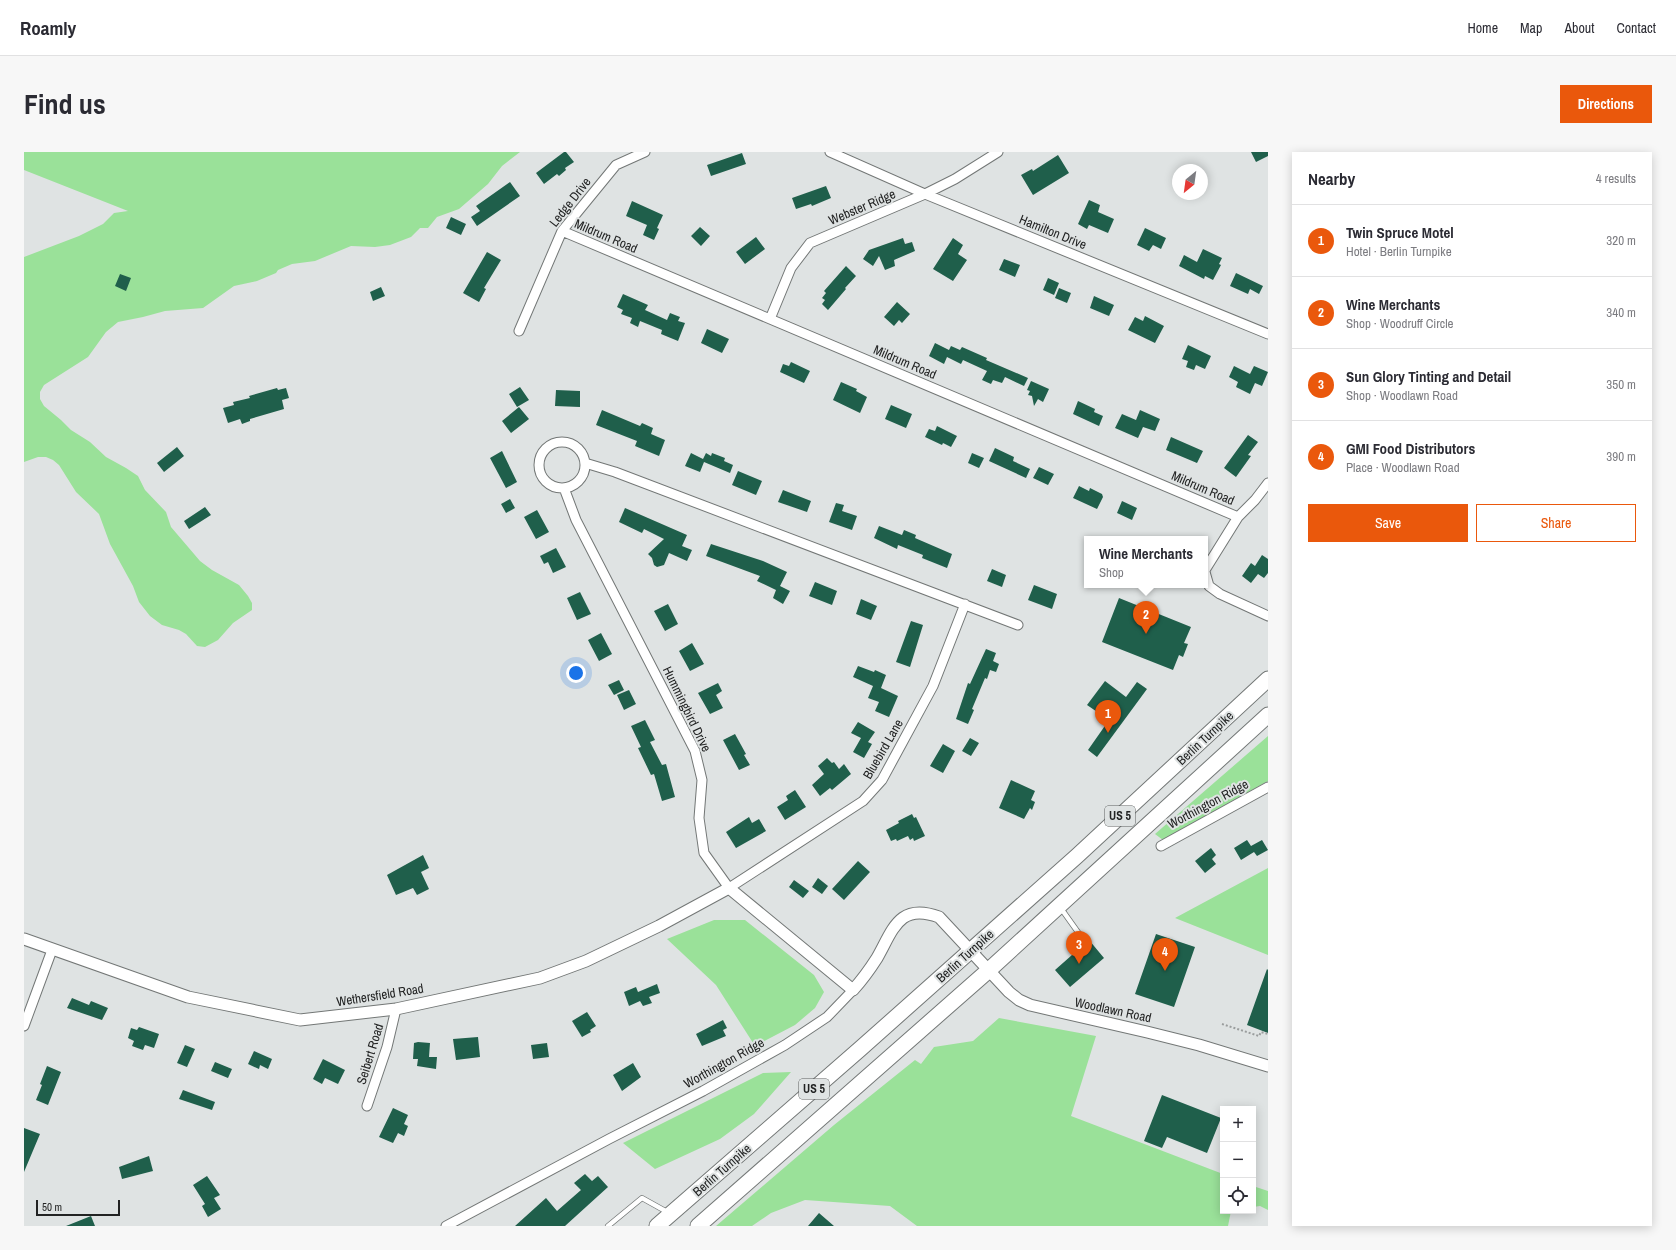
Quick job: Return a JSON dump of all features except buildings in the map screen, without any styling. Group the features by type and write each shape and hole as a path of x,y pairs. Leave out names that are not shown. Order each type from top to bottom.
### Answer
{"highway":[{"name":"Berlin Turnpike","path":"657,1226 971,951 1077,856 1268,680"},
{"name":"Berlin Turnpike","path":"698,1226 989,970 1268,715"}],"street":[{"name":"Ledge Drive","path":"519,331 562,231 616,164 645,152"},
{"name":"Hamilton Drive","path":"830,152 925,194 1268,334"},
{"name":"Webster Ridge","path":"770,319 791,268 810,244 925,194 955,179 998,152"},
{"name":"Mildrum Road","path":"562,231 1238,517"},
{"path":"554,443 568,443 580,451 585,463 584,472 579,481 564,488 551,486 541,476 538,468 539,461 544,450 554,443"},
{"path":"585,463 615,472 1018,625"},
{"path":"1208,566 1238,517 1268,483"},
{"name":"Hummingbird Drive","path":"564,488 576,520 695,751 702,780 699,818 704,853 729,888 854,990"},
{"path":"1208,582 1209,586 1220,594 1268,616"},
{"name":"Bluebird Lane","path":"729,888 863,801 882,780 933,686 965,604"},
{"name":"Worthington Ridge","path":"1161,846 1268,787"},
{"name":"Wethersfield Road","path":"24,939 188,997 300,1020 396,1009 540,978 586,961 659,926 729,888"},
{"name":"Worthington Ridge","path":"446,1226 609,1139 703,1091 785,1045 827,1017 854,990 877,957 895,925 904,918 915,913 927,913 939,917 971,951"},
{"path":"24,1026 52,950"},
{"name":"Woodlawn Road","path":"971,951 1009,992 1030,1006 1148,1032 1199,1045 1268,1066"},
{"name":"Seibert Road","path":"367,1106 387,1047 396,1009"}],"lane":[{"path":"1059,907 1080,935"},
{"path":"608,1226 642,1198 670,1214"}],"path":[{"path":"1222,1024 1259,1036 1261,1032 1268,1034"}],"green space":[{"path":"24,152 520,152 502,166 488,184 459,209 437,217 428,228 420,228 411,237 390,245 375,247 351,246 315,261 292,264 257,281 234,286 203,308 165,311 118,322 106,332 88,357 44,385 40,392 40,399 44,406 71,430 90,442 106,457 138,476 145,490 166,512 171,527 200,561 212,570 239,585 248,596 252,603 252,610 233,623 218,640 205,647 197,646 186,634 179,630 162,625 150,616 139,602 133,586 110,544 99,514 76,492 59,465 46,457 38,457 24,462 24,257 79,236 103,224 114,213 128,211 24,170"},
{"path":"1268,736 1268,781 1163,840 1155,834"},
{"path":"1268,868 1268,955 1175,918"},
{"path":"714,920 745,920 814,975 824,992 815,1008 795,1025 755,1046 716,985 667,939"},
{"path":"999,1018 1096,1036 1071,1116 1220,1173 1220,1214 1230,1214 1228,1226 917,1226 890,1206 805,1200 771,1213 752,1226 716,1226 834,1125 915,1060 921,1064 934,1047 973,1041"},
{"path":"791,1072 754,1114 720,1139 655,1169 623,1143 763,1073"},
{"path":"1256,1187 1268,1191 1268,1210 1260,1206 1256,1207"}],"place":[{"name":"Wine Merchants","path":"1146,634"},
{"name":"Twin Spruce Motel","path":"1108,733"},
{"name":"Sun Glory Tinting and Detail","path":"1079,964"},
{"name":"GMI Food Distributors","path":"1165,971"}]}
